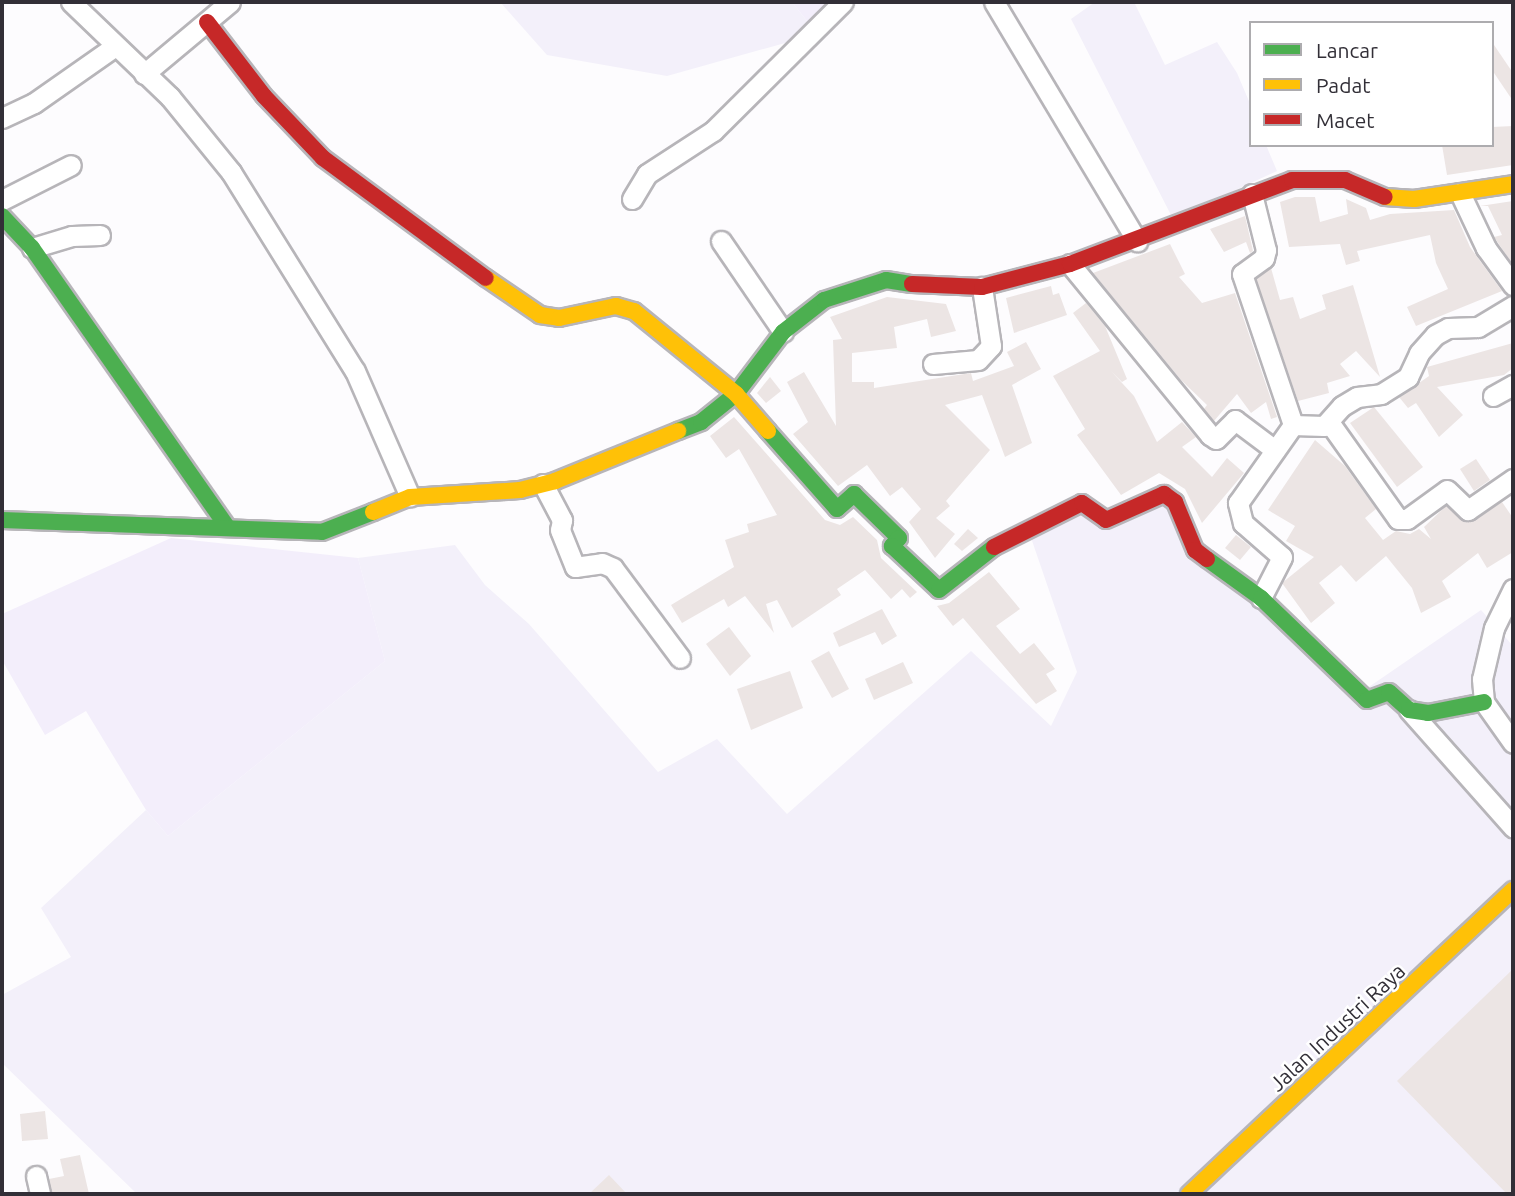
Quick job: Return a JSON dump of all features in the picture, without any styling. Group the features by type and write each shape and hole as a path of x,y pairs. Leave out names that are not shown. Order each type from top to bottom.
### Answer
{"street":[{"path":"71,2 114,47 170,97 231,173 355,371 410,497"},
{"path":"144,74 230,2"},
{"path":"632,199 647,174 713,131 843,2"},
{"path":"993,2 1137,241"},
{"path":"207,22 264,96 323,158 372,190 430,239 540,315 559,318 625,306 736,394 837,509 854,494 899,538 892,546 939,590 999,543 1079,504 1106,520 1164,494 1175,502 1195,550 1261,598 1367,700 1396,694 1513,827"},
{"path":"2,118 34,103 114,47"},
{"path":"2,200 71,165"},
{"path":"2,520 321,532 410,497 520,490 543,484 689,428 736,394 783,332 824,300 886,280 941,288 982,287 1070,264 1137,241 1292,180 1320,177 1345,180 1383,197 1414,199 1513,184"},
{"path":"1460,193 1486,248 1513,285"},
{"path":"1251,194 1266,250 1264,258 1242,274 1293,425"},
{"path":"2,216 32,248 227,527"},
{"path":"32,248 72,236 100,235"},
{"path":"721,241 783,332"},
{"path":"1070,264 1209,435 1216,439 1235,420 1275,450"},
{"path":"933,364 978,360 991,346 982,287"},
{"path":"1293,425 1316,428 1329,422 1335,411 1357,397 1381,394 1408,377 1419,353 1435,335 1448,328 1478,327 1513,306"},
{"path":"1493,396 1513,385"},
{"path":"1329,422 1398,519 1406,519 1447,490 1468,510 1513,479"},
{"path":"1261,598 1282,557 1243,523 1237,510 1240,497 1293,425"},
{"path":"543,484 562,520 560,530 575,567 602,563 613,568 680,658"},
{"path":"1513,589 1494,628 1482,679 1484,702 1513,743"},
{"path":"1409,710 1446,713 1484,702"},
{"name":"Jalan Industri Raya","path":"1189,1194 1513,890"}],"shaded area":[{"path":"500,2 792,2 817,34 667,76 547,55"},
{"path":"792,2 847,2 817,34"},
{"path":"1095,2 1134,2 1165,65 1217,42 1237,73 1249,101 1249,147 1267,147 1277,171 1173,219 1071,19"},
{"path":"1168,493 1190,548 1360,693 1481,610 1513,646 1513,1194 137,1194 2,1063 2,995 71,957 41,908 146,810 168,836 385,661 358,558 455,545 485,585 529,624 658,772 717,739 787,814 971,651 1051,726 1077,672 1028,529 1080,502 1102,522"},
{"path":"171,538 358,558 385,661 168,836 146,810 86,711 45,735 2,660 2,614"}],"building":[{"path":"1494,45 1513,73 1513,101 1494,73"},
{"path":"1513,126 1513,165 1447,175 1442,147 1494,147 1494,127"},
{"path":"1295,197 1315,197 1320,222 1348,214 1346,199 1366,208 1370,220 1390,214 1454,210 1470,247 1502,291 1416,326 1407,307 1448,289 1436,263 1430,235 1357,251 1360,261 1346,265 1340,244 1289,247 1280,202"},
{"path":"1513,201 1511,262 1494,237 1502,235 1488,206 1480,206"},
{"path":"1245,216 1253,251 1250,253 1246,242 1224,252 1210,229"},
{"path":"1170,244 1185,274 1179,277 1202,303 1235,293 1277,417 1271,419 1266,402 1251,413 1237,394 1214,421 1204,409 1207,405 1181,380 1093,273"},
{"path":"1271,268 1280,300 1293,297 1300,319 1326,309 1322,295 1353,285 1380,377 1356,351 1340,364 1350,376 1327,383 1329,393 1298,401 1256,279"},
{"path":"1051,286 1053,295 1059,293 1067,315 1014,333 1006,298"},
{"path":"887,297 946,304 956,331 931,337 927,319 894,327 897,348 852,353 852,382 874,382 874,388 971,373 973,381 1014,366 1007,352 1026,342 1041,369 1012,385 1032,443 1005,457 982,395 945,405 990,450 946,501 950,506 936,518 955,534 935,558 909,522 921,509 902,487 890,496 867,465 838,486 793,434 808,422 787,382 804,372 836,426 833,340 842,339 830,317"},
{"path":"1086,303 1105,326 1127,379 1122,382 1111,371 1134,396 1157,442 1182,422 1196,437 1182,447 1212,477 1227,458 1244,473 1202,523 1185,489 1159,473 1121,495 1077,435 1085,429 1053,376 1100,351 1073,313"},
{"path":"1513,343 1513,368 1504,375 1437,387 1463,415 1439,437 1416,403 1408,408 1399,397 1429,376 1427,367"},
{"path":"770,377 781,391 766,403 757,393"},
{"path":"1374,407 1423,467 1397,487 1350,423"},
{"path":"734,417 825,520 840,525 853,517 877,540 881,558 917,592 910,598 902,589 891,599 865,570 837,589 841,595 792,628 777,600 766,604 774,633 745,596 728,607 724,599 682,623 671,605 734,567 725,540 749,532 747,524 777,515 739,449 726,458 710,436"},
{"path":"1315,440 1345,466 1376,509 1365,518 1383,540 1396,531 1410,534 1419,529 1431,539 1424,527 1446,506 1469,522 1502,502 1513,518 1513,552 1487,568 1478,553 1442,581 1451,597 1421,613 1412,588 1386,556 1356,582 1341,565 1319,583 1335,603 1311,623 1282,583 1314,557 1286,541 1295,526 1268,510"},
{"path":"1476,459 1490,480 1474,491 1460,469"},
{"path":"968,529 978,538 962,551 954,544"},
{"path":"1236,535 1251,547 1240,560 1225,548"},
{"path":"989,572 1020,609 996,626 1020,654 1034,643 1055,669 1046,674 1057,691 1036,704 963,618 953,626 937,606 949,603"},
{"path":"882,609 897,636 882,645 875,632 839,647 833,633"},
{"path":"729,627 751,656 730,676 706,644"},
{"path":"829,651 849,689 832,698 811,661"},
{"path":"903,662 913,683 874,700 865,679"},
{"path":"790,671 803,708 751,730 737,689"},
{"path":"1513,969 1513,1194 1507,1194 1397,1081"},
{"path":"45,1111 48,1139 22,1141 20,1114"},
{"path":"80,1155 89,1194 52,1194 49,1179 64,1176 60,1159"},
{"path":"609,1175 627,1194 589,1194"}],"traffic: fast":[{"path":"2,216 32,248 227,527"},
{"path":"678,431 701,422 736,394 783,332 824,300 886,280 912,284"},
{"path":"768,431 837,509 854,494 899,538 892,546 939,590 994,547"},
{"path":"2,520 322,532 373,512"},
{"path":"1207,559 1261,598 1367,700 1389,692 1409,710 1428,713 1484,702"}],"traffic: slow":[{"path":"1385,197 1414,199 1513,184"},
{"path":"486,278 540,315 559,318 616,306 634,311 736,394 768,431"},
{"path":"373,512 410,497 520,490 555,481 678,431"},
{"path":"1189,1194 1513,890"}],"traffic: jam":[{"path":"207,22 264,96 323,158 486,278"},
{"path":"912,284 982,287 1070,264 1292,180 1345,180 1385,197"},
{"path":"994,547 1082,503 1106,520 1164,494 1175,502 1195,550 1207,559"}]}
